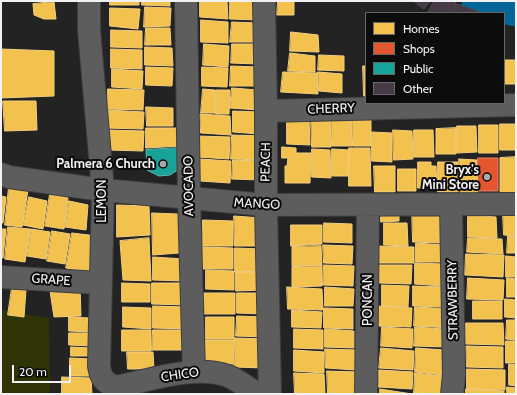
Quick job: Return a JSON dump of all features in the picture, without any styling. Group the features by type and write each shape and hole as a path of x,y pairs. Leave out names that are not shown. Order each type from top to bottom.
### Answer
{"street":[{"name":"LEMON","path":"89,1 89,30 103,190 99,366 101,377 106,383 115,387 122,385"},
{"name":"AVOCADO","path":"186,1 189,199 194,372"},
{"name":"PEACH","path":"264,1 270,394"},
{"name":"CHERRY","path":"266,111 516,105"},
{"name":"MANGO","path":"1,174 9,177 103,190 266,205 368,206 516,204"},
{"name":"STRAWBERRY","path":"451,205 454,375 452,394"},
{"name":"PONCAN","path":"366,394 368,206"},
{"name":"GRAPE","path":"1,277 100,283"},
{"name":"CHICO","path":"122,385 194,372 212,372 229,377 257,394"}],"green space":[{"path":"1,310 49,318 50,394 1,394"}],"building: Homes":[{"path":"110,1 139,1 139,5 110,5"},
{"path":"142,1 170,1 170,6 142,5"},
{"path":"200,1 227,1 228,19 200,17"},
{"path":"230,1 256,1 256,20 230,19"},
{"path":"278,1 294,1 294,15 277,15"},
{"path":"54,2 56,19 44,19 34,15 33,4"},
{"path":"145,7 171,8 170,26 144,27"},
{"path":"110,8 140,9 138,29 110,26"},
{"path":"201,20 228,22 228,43 201,42"},
{"path":"232,22 257,23 257,42 230,42"},
{"path":"146,28 170,28 171,45 145,45"},
{"path":"111,30 142,31 142,48 111,47"},
{"path":"291,32 318,35 319,52 290,51"},
{"path":"204,44 229,46 228,67 203,65"},
{"path":"232,44 257,44 257,64 231,63"},
{"path":"145,47 172,48 173,66 145,65"},
{"path":"1,49 54,51 54,96 1,98"},
{"path":"111,49 142,50 142,69 111,68"},
{"path":"290,53 315,56 315,72 288,71"},
{"path":"319,55 344,56 344,71 318,70"},
{"path":"505,60 516,60 516,84 505,84"},
{"path":"231,66 258,67 258,86 230,86"},
{"path":"363,66 365,66 365,96"},
{"path":"146,67 173,68 172,86 146,85"},
{"path":"202,67 228,68 227,87 202,86"},
{"path":"112,69 143,71 142,89 112,87"},
{"path":"283,72 317,73 318,94 281,92"},
{"path":"318,72 342,74 342,93 319,91"},
{"path":"232,88 258,90 258,110 230,108"},
{"path":"108,89 144,90 143,110 107,109"},
{"path":"203,89 215,90 215,113 201,113"},
{"path":"216,90 230,90 229,114 216,114"},
{"path":"3,101 36,101 37,130 5,131"},
{"path":"146,107 173,108 173,126 147,126"},
{"path":"107,110 144,112 143,129 106,128"},
{"path":"233,111 259,112 259,134 233,132"},
{"path":"200,114 230,116 231,135 201,133"},
{"path":"311,118 330,118 331,147 312,147"},
{"path":"331,118 351,119 352,146 332,146"},
{"path":"352,118 371,118 371,146 353,146"},
{"path":"287,119 309,119 310,145 287,144"},
{"path":"500,124 516,124 516,150 500,150"},
{"path":"479,125 498,125 498,153 479,153"},
{"path":"457,126 476,126 477,152 457,153"},
{"path":"146,128 180,128 180,146 146,148"},
{"path":"456,128 456,154 436,154 436,129"},
{"path":"108,130 144,131 143,151 108,150"},
{"path":"393,130 412,131 413,159 394,160"},
{"path":"414,130 433,130 434,157 414,157"},
{"path":"372,132 392,133 392,162 372,161"},
{"path":"232,135 265,136 265,160 231,159"},
{"path":"198,136 230,137 229,159 198,157"},
{"path":"282,147 296,148 296,153 311,153 310,183 285,183 285,166 287,166 288,158 282,158"},
{"path":"349,148 370,148 371,186 349,186"},
{"path":"312,149 330,150 331,178 312,177"},
{"path":"332,149 349,150 348,176 332,176"},
{"path":"516,157 516,192 500,193 500,158"},
{"path":"200,159 231,161 230,183 200,181"},
{"path":"459,159 477,160 478,196 461,196"},
{"path":"233,160 260,161 260,180 232,179"},
{"path":"418,162 431,162 431,166 436,166 437,188 418,188"},
{"path":"438,162 458,162 458,192 438,192"},
{"path":"374,166 395,166 395,192 375,192"},
{"path":"398,169 416,169 416,191 398,191"},
{"path":"9,187 28,190 22,227 5,225"},
{"path":"50,194 68,198 64,229 45,226"},
{"path":"1,196 6,197 3,223 1,223"},
{"path":"29,197 47,201 43,229 23,225"},
{"path":"69,201 88,205 86,230 65,227"},
{"path":"117,205 149,206 150,235 117,237"},
{"path":"412,209 440,209 440,243 413,242"},
{"path":"381,211 399,212 399,221 381,222"},
{"path":"152,213 178,214 178,222 182,223 182,233 178,234 179,253 153,255"},
{"path":"503,214 516,214 516,236 504,235"},
{"path":"468,215 496,217 497,238 468,237"},
{"path":"234,216 262,218 261,246 235,246"},
{"path":"203,220 233,221 233,246 202,246"},
{"path":"324,223 352,224 352,243 324,242"},
{"path":"384,223 407,223 408,246 384,245"},
{"path":"291,225 322,225 322,244 291,246"},
{"path":"8,227 30,229 25,262 5,259"},
{"path":"1,229 6,229 3,258 1,258"},
{"path":"31,229 50,232 46,259 27,256"},
{"path":"52,231 70,234 65,264 47,261"},
{"path":"72,233 97,236 96,263 88,272 66,268"},
{"path":"508,236 516,237 516,253 507,253"},
{"path":"149,238 151,281 123,280 120,241"},
{"path":"468,238 502,239 503,254 467,252"},
{"path":"416,243 443,245 443,262 416,262"},
{"path":"323,245 353,246 352,264 324,263"},
{"path":"321,246 322,265 292,266 292,247"},
{"path":"378,246 414,247 414,263 378,263"},
{"path":"203,247 233,248 233,269 203,269"},
{"path":"235,248 261,249 262,271 235,272"},
{"path":"466,254 504,255 503,277 465,275"},
{"path":"506,256 516,257 516,277 506,277"},
{"path":"153,257 184,259 185,281 153,280"},
{"path":"415,263 443,264 443,286 415,284"},
{"path":"324,265 354,266 353,286 323,285"},
{"path":"379,265 412,265 411,284 379,283"},
{"path":"322,266 322,286 292,287 292,267"},
{"path":"206,270 234,271 234,290 206,289"},
{"path":"236,272 262,272 263,290 236,291"},
{"path":"468,278 504,280 503,300 467,299"},
{"path":"507,278 516,279 516,297 507,297"},
{"path":"122,283 150,284 150,302 122,302"},
{"path":"152,283 185,283 185,305 152,304"},
{"path":"60,284 80,287 81,316 54,317 50,291 58,293"},
{"path":"382,285 409,286 408,307 382,306"},
{"path":"413,286 444,287 443,307 413,306"},
{"path":"287,287 322,289 323,310 288,309"},
{"path":"325,287 354,289 353,306 325,306"},
{"path":"12,288 26,290 24,317 8,315"},
{"path":"204,293 235,293 235,314 204,314"},
{"path":"237,293 263,293 263,314 237,313"},
{"path":"505,299 516,300 516,318 505,317"},
{"path":"473,301 502,301 502,319 473,319"},
{"path":"153,306 186,307 186,329 153,328"},
{"path":"377,306 412,308 411,327 377,326"},
{"path":"123,307 151,308 151,329 123,327"},
{"path":"415,307 452,309 451,328 414,326"},
{"path":"324,308 353,309 353,329 324,328"},
{"path":"292,310 322,312 321,328 292,327"},
{"path":"237,316 264,317 263,337 236,336"},
{"path":"69,317 90,318 90,332 69,331"},
{"path":"206,317 234,317 234,339 206,339"},
{"path":"507,320 516,320 516,340 506,339"},
{"path":"466,323 503,323 504,345 466,344"},
{"path":"382,327 413,329 412,348 381,346"},
{"path":"415,327 444,329 444,347 414,346"},
{"path":"294,329 323,330 323,349 294,348"},
{"path":"325,329 354,331 354,348 325,347"},
{"path":"122,330 151,330 151,351 122,351"},
{"path":"153,330 187,330 186,350 152,350"},
{"path":"69,333 90,333 91,346 69,345"},
{"path":"235,338 265,339 264,368 234,367"},
{"path":"205,340 234,340 233,364 205,364"},
{"path":"506,341 516,341 516,363 506,363"},
{"path":"466,346 503,347 503,368 467,367"},
{"path":"71,347 90,348 90,356 71,356"},
{"path":"381,348 414,351 413,370 379,368"},
{"path":"416,348 444,350 443,375 415,372"},
{"path":"325,349 355,350 355,370 326,368"},
{"path":"294,350 324,352 324,373 294,371"},
{"path":"127,352 153,352 154,369 128,369"},
{"path":"70,358 92,359 92,376 70,376"},
{"path":"509,364 516,365 516,386 509,385"},
{"path":"467,369 505,370 505,390 467,389"},
{"path":"379,370 413,372 412,389 378,387"},
{"path":"327,371 358,372 358,394 328,394"},
{"path":"294,373 324,374 325,394 295,394"},
{"path":"415,373 443,376 442,394 414,393"},
{"path":"62,377 91,378 92,394 62,394"},
{"path":"507,387 516,388 516,394 507,394"},
{"path":"380,389 412,394 380,394"},
{"path":"466,389 504,391 504,394 466,394"}],"building: Shops":[{"path":"478,158 498,158 498,191 479,191"}],"building: Public":[{"name":"Palmera 6 Church","path":"179,148 179,169 170,175 159,176 147,170 146,150"}],"building: Other":[{"path":"414,1 430,1 424,9"},
{"path":"434,1 451,1 456,3 452,12 428,12"},
{"path":"457,4 480,12 454,12"}],"waterway":[{"path":"479,1 516,9"}],"place":[{"name":"Palmera 6 Church","path":"163,164"},
{"name":"Bryx's Mini Store","path":"487,177"}]}
